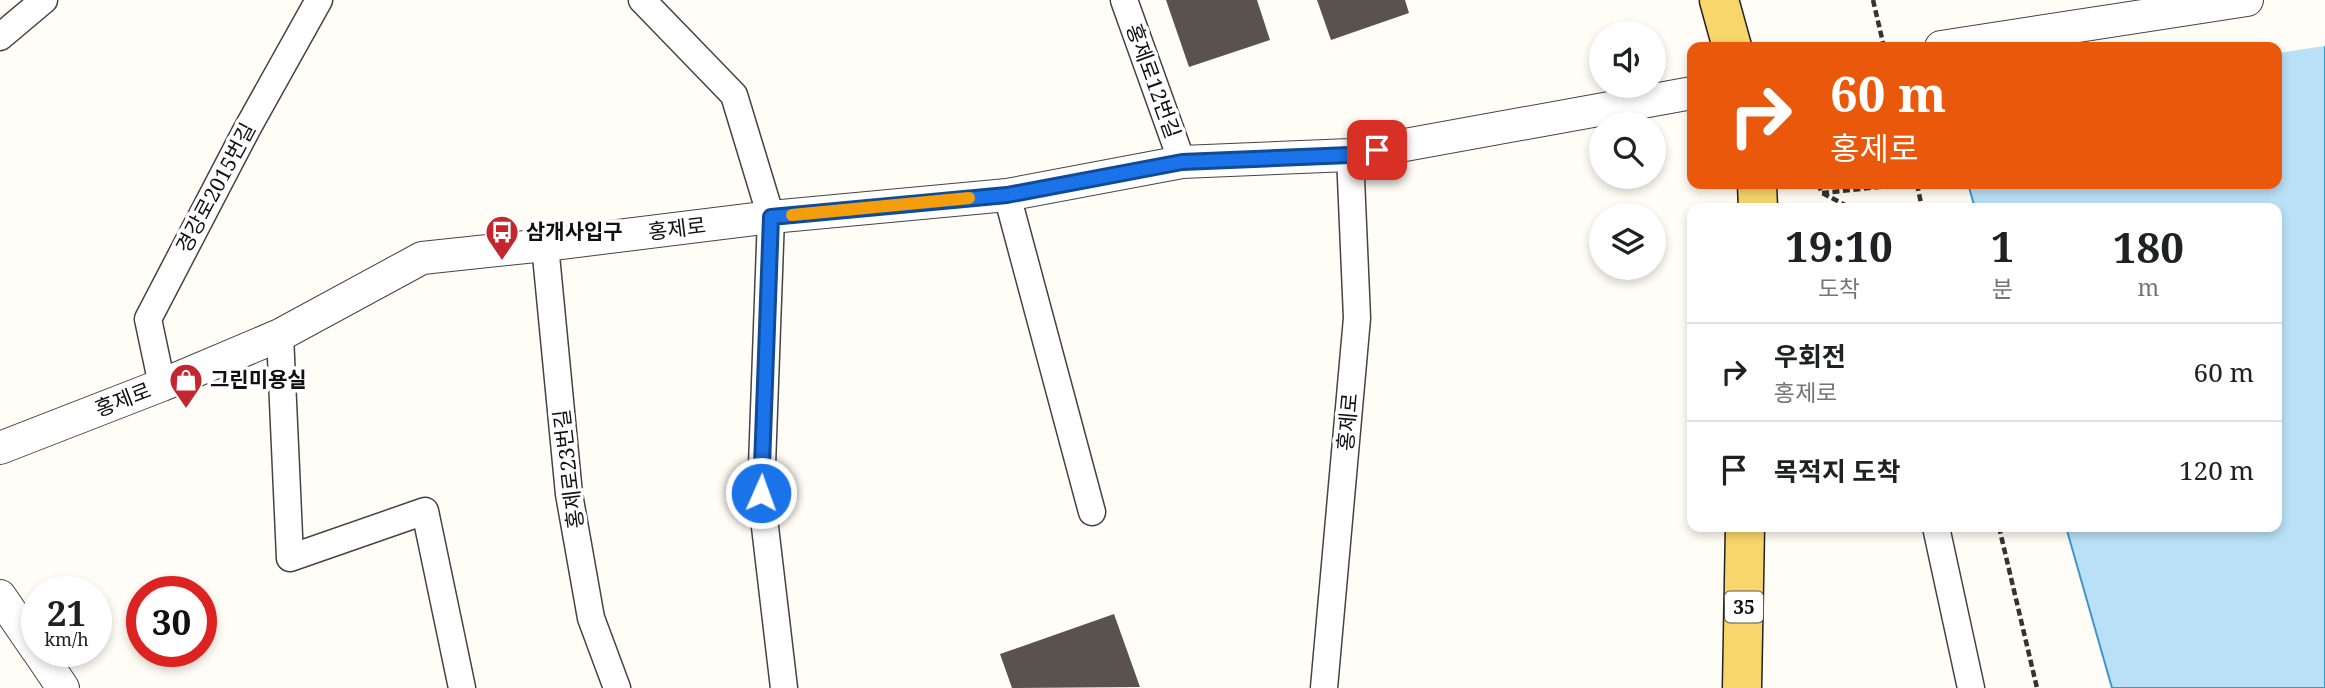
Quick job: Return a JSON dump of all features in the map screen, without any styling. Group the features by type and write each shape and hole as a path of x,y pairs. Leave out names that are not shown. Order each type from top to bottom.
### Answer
{"main road":[{"path":"1719,0 1731,42"},
{"name":"35","path":"1742,688 1745,532"}],"street":[{"path":"0,37 44,0"},
{"name":"경강로2015번길","path":"162,385 148,319 318,0"},
{"path":"642,0 734,95 771,217 761,493 784,688"},
{"name":"홍제로12번길","path":"1124,0 1182,162"},
{"path":"1974,42 2247,0"},
{"name":"홍제로","path":"0,448 281,335 422,258 771,217 1007,195 1182,162 1350,155 1687,94"},
{"name":"홍제로","path":"1324,688 1357,318 1350,155"},
{"path":"1007,195 1092,512"},
{"name":"홍제로23번길","path":"545,245 569,494 591,618 617,688"},
{"path":"281,335 290,558 425,511 462,688"},
{"path":"1937,532 1971,688"},
{"path":"0,596 21,627"},
{"path":"49,667 63,688"}],"path":[{"path":"1873,0 1883,42"},
{"path":"1820,189 1822,193 1842,203"},
{"path":"1822,193 1860,189"},
{"path":"1999,532 2037,688"}],"water":[{"path":"2325,0 2325,688 2112,688 2067,532 2282,532 2282,203 1974,203 1969,189 2282,189 2282,42"}],"pier":[{"path":"1912,0 2325,0 2325,46 2282,52 2282,42 1924,42"}],"building":[{"path":"1166,0 1257,0 1270,40 1189,67"},
{"path":"1317,0 1405,0 1409,13 1331,40"},
{"path":"1114,614 1140,687 1012,688 1000,654"}],"slow traffic":[{"path":"792,215 969,198"}],"place":[{"name":"삼개사입구","path":"502,262"},
{"name":"그린미용실","path":"186,410"}],"route":[{"path":"761,493 771,217 1007,195 1182,162 1350,155 1377,150"}]}
